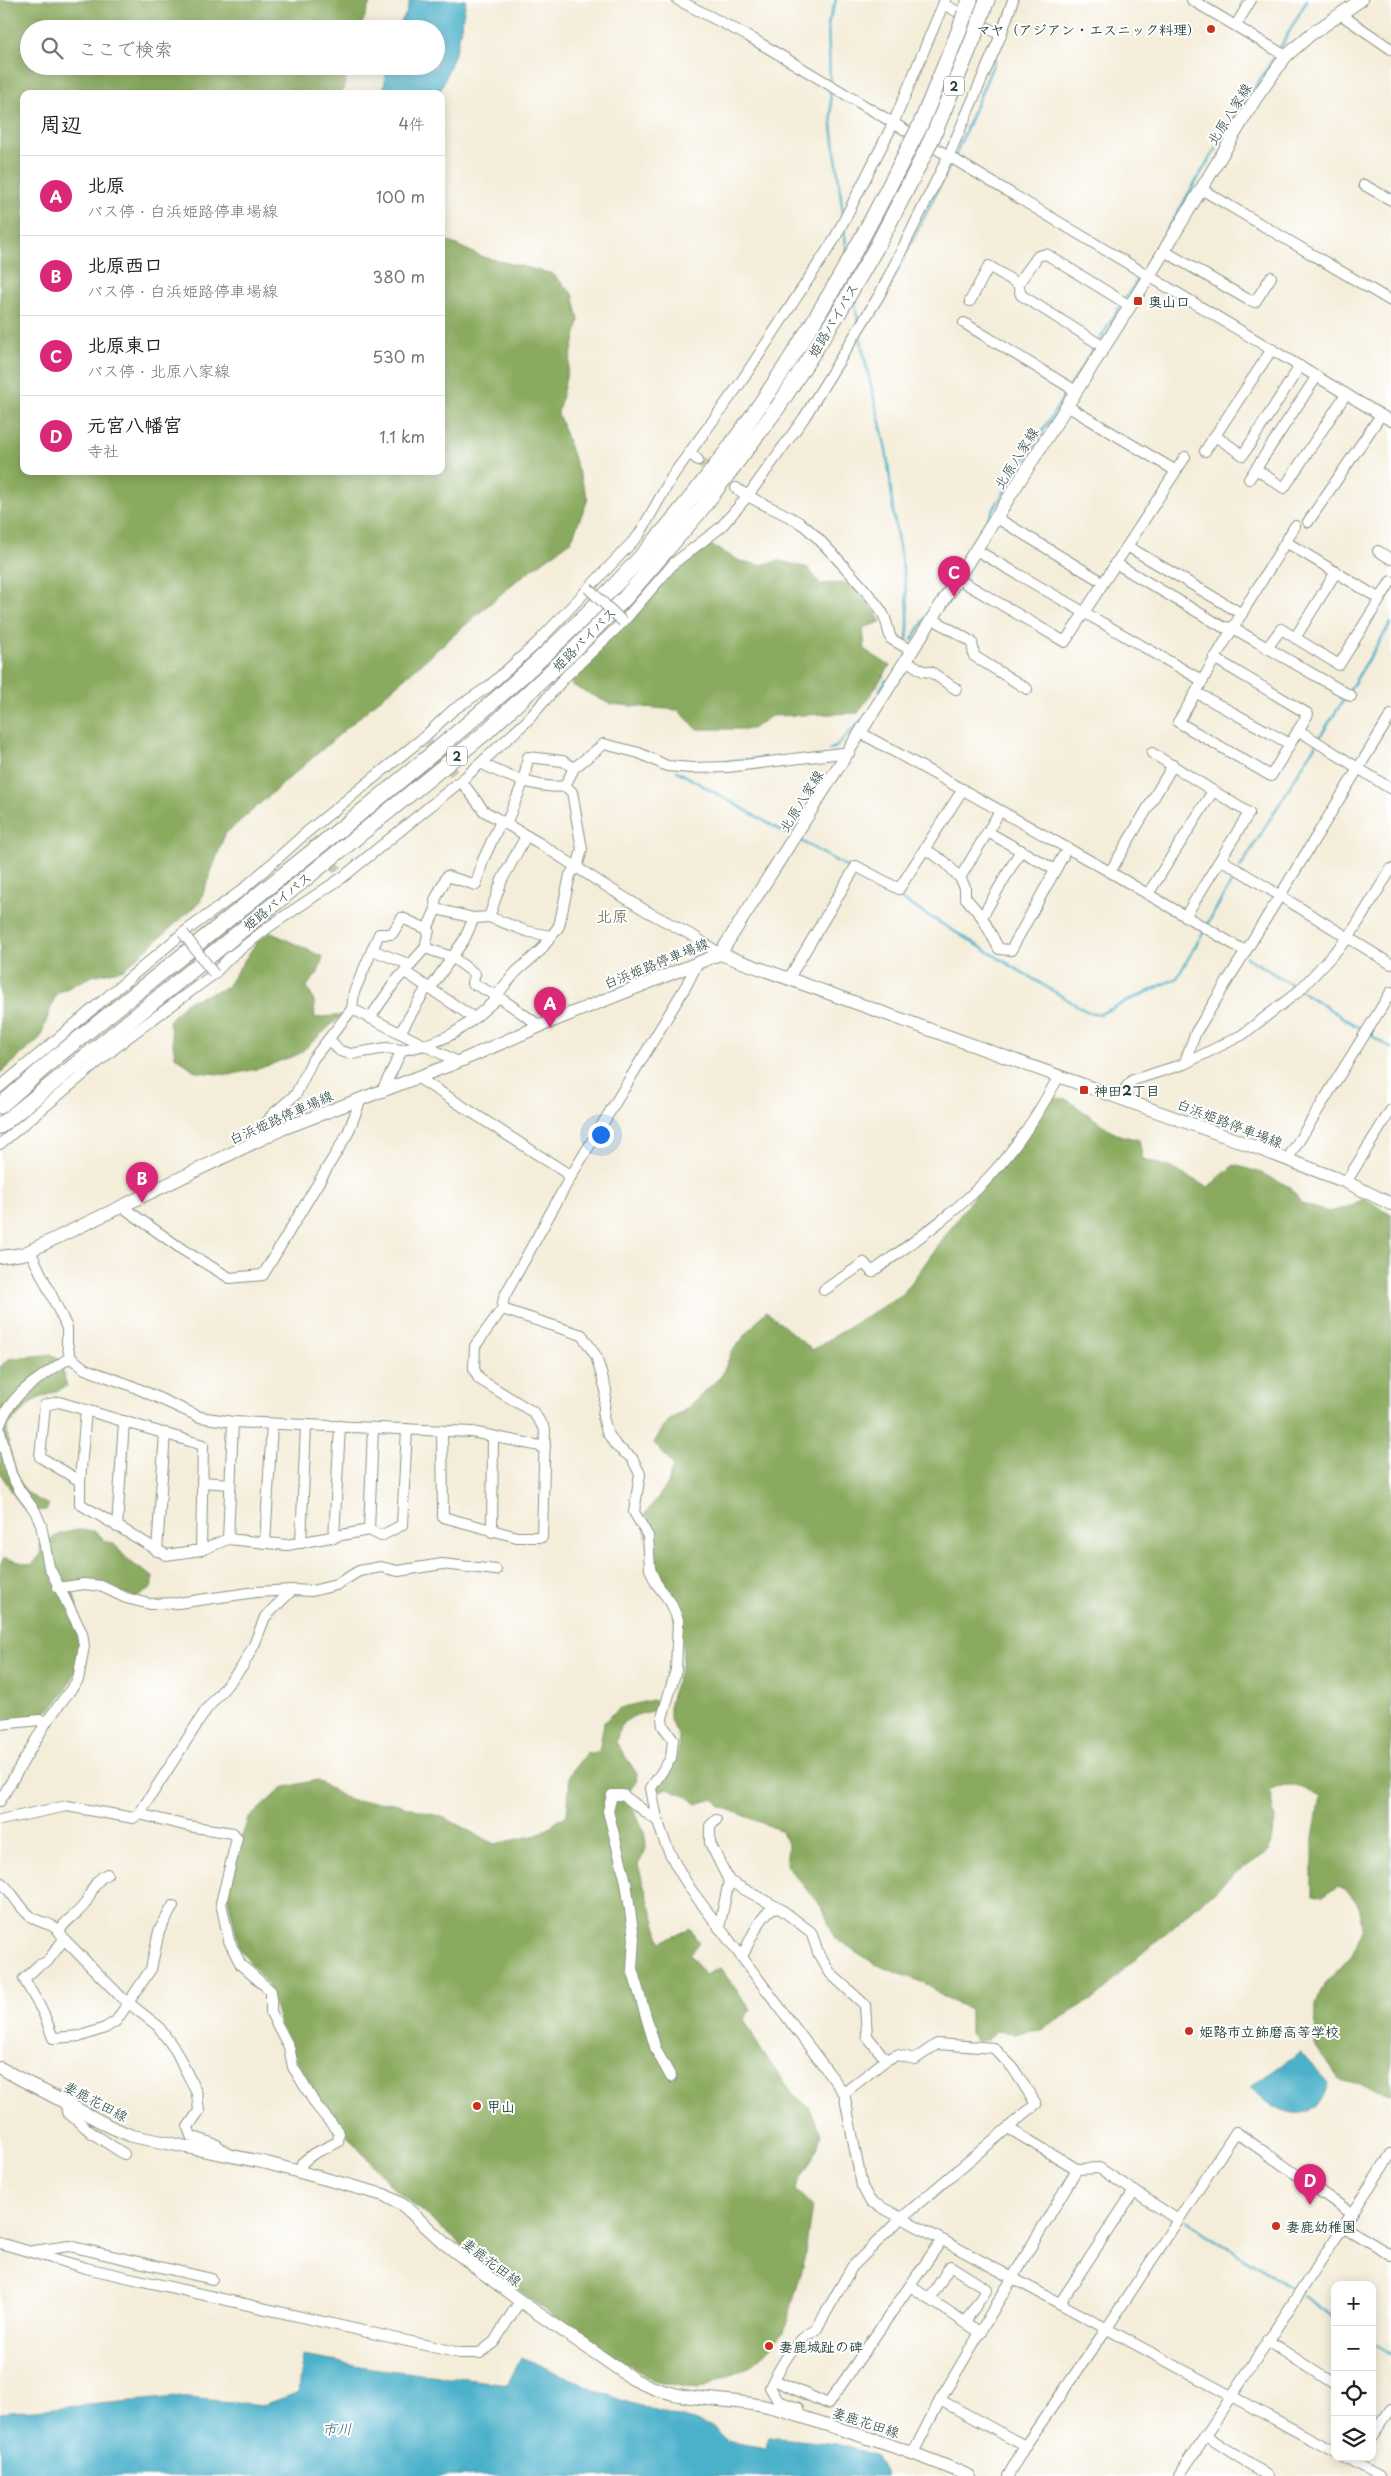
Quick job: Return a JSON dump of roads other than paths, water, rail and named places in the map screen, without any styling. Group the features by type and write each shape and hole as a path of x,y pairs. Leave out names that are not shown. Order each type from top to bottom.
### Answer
{"highway":[{"name":"姫路バイパス","path":"0,1126 470,745 574,650 625,598 699,512 778,407 839,312 877,246 933,136 974,37 987,0"},
{"name":"姫路バイパス","path":"0,1106 56,1057 474,720 563,638 649,548 727,452 771,390 825,305 863,238 918,128 968,6"}],"main road":[{"name":"北原八家線","path":"720,954 850,752 907,652 933,619 1067,406 1071,387 1125,303 1149,276 1281,53 1361,0"},
{"name":"白浜姫路停車場線","path":"0,1257 23,1254 30,1251 124,1208 282,1129 458,1062 540,1026 720,954 1121,1098 1346,1182 1391,1204"},
{"name":"妻鹿花田線","path":"0,2068 132,2136 229,2155 384,2195 403,2205 444,2243 520,2301 634,2379 653,2389 681,2397 726,2400 762,2406 913,2453 969,2476"}],"street":[{"path":"678,0 748,36 1391,420"},
{"path":"0,1144 126,1039 214,974 229,958 461,781 527,721 566,676 623,622 674,563 720,528 747,497 804,418 880,294 948,157 1002,35 1013,0"},
{"path":"1192,0 1281,53"},
{"path":"1236,25 1251,0"},
{"path":"0,1088 183,933 241,891 425,741 453,710 488,687 537,642 639,535 672,474 739,385 834,240 893,124 944,2 1002,35"},
{"path":"1340,14 1391,49"},
{"path":"1364,184 1391,200"},
{"path":"1201,189 1391,301"},
{"path":"1164,251 1247,300 1255,302 1271,277"},
{"path":"1018,284 1038,256 1046,254 1125,303"},
{"path":"970,301 989,266 1018,284 1021,295 1099,344"},
{"path":"964,323 1071,387"},
{"path":"1205,451 1272,350"},
{"path":"1215,436 1243,455 1300,366"},
{"path":"1249,478 1317,376"},
{"path":"1256,469 1284,488 1346,394"},
{"path":"1067,406 1176,471"},
{"path":"1308,522 1381,415"},
{"path":"689,453 698,460"},
{"path":"958,579 1065,642 1186,457"},
{"path":"736,488 747,497 777,510 804,526 872,598 883,614 891,639 907,652 923,671 931,672 956,689"},
{"path":"997,518 1096,578"},
{"path":"1214,658 1308,714 1271,776 1178,722 1197,693 1214,658 1295,526"},
{"path":"1286,542 1380,599"},
{"path":"1127,546 1242,614"},
{"path":"976,550 1203,681"},
{"path":"1378,551 1391,559"},
{"path":"1115,563 1223,627 1233,628 1351,696"},
{"path":"1295,638 1336,572"},
{"path":"1267,648 1281,629 1339,665 1391,581"},
{"path":"588,588 623,622"},
{"path":"933,619 972,642 974,656 1027,689"},
{"path":"1197,693 1290,744"},
{"path":"1184,1064 1196,1032 1391,715"},
{"path":"1298,730 1391,789"},
{"path":"861,733 1186,915 1245,951"},
{"path":"565,786 574,768 604,744 639,753 667,766 692,768 728,767 850,752"},
{"path":"1152,753 1249,813 1222,860 1186,915"},
{"path":"427,929 436,910 435,900 447,876 476,885 483,860 524,780 528,757 552,762 563,761 574,768"},
{"path":"328,1039 340,1051 351,1054 386,1048 402,1050 426,1046 447,1038 499,997 500,991 516,972 540,951 558,926 570,875 578,864 582,849 572,792 565,786 552,788 506,776 481,763"},
{"path":"1110,872 1173,766"},
{"path":"461,781 484,811 539,842 720,954"},
{"path":"789,978 856,866 899,889 963,789"},
{"path":"1148,894 1213,791"},
{"path":"960,878 997,816"},
{"path":"988,832 1055,870"},
{"path":"489,917 502,880 526,836"},
{"path":"926,849 945,862 960,878 965,887 966,897 982,917 999,949 1011,950 1063,856"},
{"path":"982,917 1021,850"},
{"path":"1222,860 1391,964"},
{"path":"1121,1098 1127,1086 1133,1080 1184,1064 1242,1035 1299,991 1349,937 1388,880 1391,869"},
{"path":"436,910 474,918 489,917 526,931 550,936"},
{"path":"257,1142 256,1138 272,1115 296,1094 313,1059 352,1009 354,992 379,934 392,934 402,918 430,930 425,948 370,1018"},
{"path":"400,1033 428,988 464,940 474,918"},
{"path":"183,933 214,974"},
{"path":"425,948 452,958 476,974 472,983 499,997 540,1026"},
{"path":"372,950 408,969 428,988 474,1018"},
{"path":"442,1431 443,1517 492,1532 517,1537 542,1537 545,1429 533,1412 479,1379 474,1369 475,1346 502,1309 504,1296 571,1176 686,986 698,962"},
{"path":"1287,1160 1391,992"},
{"path":"352,1009 458,1062"},
{"path":"382,1091 402,1050"},
{"path":"824,1290 864,1263 872,1272 944,1220 990,1176 1040,1112 1059,1076"},
{"path":"417,1077 571,1176"},
{"path":"124,1208 183,1250 230,1278 263,1275 348,1133 361,1098"},
{"path":"1346,1182 1391,1110"},
{"path":"30,1251 67,1328 67,1343 70,1357 85,1369 130,1385 200,1418 233,1422 472,1432 545,1447"},
{"path":"502,1309 582,1336 596,1356 606,1390 603,1417 607,1432 616,1446 632,1458 640,1474 634,1512 648,1536 650,1569 656,1583 671,1603 678,1620 676,1670 662,1718 663,1726 673,1739 670,1758 651,1788 656,1820 670,1857 720,1928 844,2093 862,2186 870,2201 900,2219 1014,2278 1331,2450"},
{"path":"0,1425 10,1403 26,1387 70,1357"},
{"path":"80,1481 40,1457 44,1405 59,1402 203,1445 200,1550"},
{"path":"86,1410 80,1504 166,1555 200,1550 228,1540 287,1545 334,1538 369,1530 381,1536 402,1525 406,1429"},
{"path":"117,1527 124,1421"},
{"path":"228,1540 233,1422"},
{"path":"265,1543 272,1424"},
{"path":"301,1543 306,1425"},
{"path":"334,1538 340,1426"},
{"path":"369,1530 373,1428"},
{"path":"0,1432 11,1474 20,1491 35,1511 41,1525 49,1567 82,1633 84,1646 78,1680 47,1722 0,1801"},
{"path":"158,1550 165,1433"},
{"path":"492,1532 493,1436"},
{"path":"202,1482 230,1484"},
{"path":"58,1588 84,1584 100,1586 126,1598 150,1604 178,1603 292,1590 312,1592 336,1585 359,1571 381,1567 398,1571 442,1564 496,1570"},
{"path":"0,1820 67,1806 133,1818 139,1814 206,1710 242,1667 254,1645 265,1617 292,1590"},
{"path":"0,1724 40,1720 47,1722"},
{"path":"656,1820 623,1795 612,1795 609,1801 608,1812 626,1882 632,1928 632,1969 656,2050 671,2077"},
{"path":"139,1814 188,1826 233,1833 237,1838 221,1903 229,1941 241,1965 271,1991 271,2013 289,2047 293,2067 316,2105 339,2133 338,2142 313,2154 302,2163 300,2172"},
{"path":"716,1820 710,1826 710,1843 729,1881 795,1918 811,1932 819,1955 831,1974 865,2005 867,2036 886,2060"},
{"path":"107,1874 100,1878 80,1910 68,1918 47,1962 39,1965 24,1979 44,2012 53,2038 81,2036 105,2028 116,2021 151,1969 159,1931 173,1906"},
{"path":"720,1928 729,1881"},
{"path":"0,1882 29,1915 52,1924 128,2002 158,2026 176,2051 197,2094 199,2111 188,2127 191,2136 217,2145 229,2155"},
{"path":"742,1957 750,1939 769,1909 776,1907"},
{"path":"801,2417 798,2408 778,2401 770,2387 779,2369 807,2333 816,2330 852,2267 900,2219 1036,2104 1013,2068 994,2048 937,2044 915,2059 897,2055 886,2060 844,2093"},
{"path":"66,2103 66,2112 92,2133 124,2154"},
{"path":"1008,2128 1077,2170 1099,2168 1178,2220"},
{"path":"1008,2476 1025,2446 1107,2328 1236,2132 1351,2212"},
{"path":"1179,2476 1267,2340 1344,2227 1351,2212 1391,2154"},
{"path":"913,2453 940,2400 1077,2170"},
{"path":"1060,2303 1134,2191"},
{"path":"1344,2227 1391,2255"},
{"path":"774,2380 828,2404 941,2241"},
{"path":"0,2243 86,2268 460,2352 480,2353 494,2342 520,2301"},
{"path":"30,2252 69,2246 212,2279"},
{"path":"930,2299 950,2266 987,2289 965,2322"},
{"path":"910,2286 981,2333"},
{"path":"1267,2340 1331,2382"},
{"path":"940,2400 1025,2446"},
{"path":"1376,2430 1391,2409"},
{"path":"1205,2435 1268,2476"},
{"path":"1355,2461 1379,2476"}],"water":[{"path":"410,0 466,0 457,48 441,90 384,90 386,75 445,75 445,20 402,20"},
{"path":"1300,2052 1328,2083 1323,2099 1316,2107 1307,2112 1289,2112 1272,2105 1250,2087"},
{"name":"市川","path":"303,2356 371,2368 508,2384 521,2357 620,2400 714,2427 728,2441 765,2448 769,2437 837,2444 875,2455 886,2476 0,2476 0,2413 177,2397 264,2405 299,2392"}],"waterway":[{"path":"830,81 828,24 836,0"},
{"path":"1011,20 1019,0"},
{"path":"1280,48 1307,0"},
{"path":"1147,264 1208,161 1277,53"},
{"path":"955,156 995,60"},
{"path":"830,89 832,125 843,215"},
{"path":"894,277 952,161"},
{"path":"844,228 847,253"},
{"path":"1125,299 1137,281"},
{"path":"854,297 858,322"},
{"path":"1099,341 1122,303"},
{"path":"860,335 888,460 894,520 904,572 907,602 908,631 906,644"},
{"path":"1071,385 1096,345"},
{"path":"912,640 1068,390"},
{"path":"1349,691 1391,623"},
{"path":"880,690 886,680"},
{"path":"1318,740 1346,696"},
{"path":"829,750 836,747 861,720"},
{"path":"1240,868 1316,744"},
{"path":"702,763 764,758"},
{"path":"674,765 674,761 697,763"},
{"path":"677,771 789,835"},
{"path":"801,841 852,870"},
{"path":"856,872 1088,1012 1100,1014 1177,978 1204,931"},
{"path":"1206,926 1237,873"},
{"path":"1246,957 1297,988"},
{"path":"1301,991 1364,1031"},
{"path":"1369,1034 1391,1048"},
{"path":"1186,2221 1298,2293"},
{"path":"1302,2296 1331,2315"},
{"path":"1376,2345 1391,2354"}],"tunnel":[{"path":"698,460 736,488"},
{"path":"428,743 461,781"},
{"path":"312,839 338,871"}],"place":[{"name":"マヤ（アジアン・エスニック料理）","path":"1211,29"},
{"name":"奥山口","path":"1138,301"},
{"name":"北原東口","path":"954,597"},
{"name":"北原","path":"550,1028"},
{"name":"神田2丁目","path":"1084,1090"},
{"name":"北原西口","path":"142,1203"},
{"name":"姫路市立飾磨高等学校","path":"1189,2031"},
{"name":"甲山","path":"477,2106"},
{"name":"元宮八幡宮","path":"1310,2205"},
{"name":"妻鹿幼稚園","path":"1276,2226"},
{"name":"妻鹿城趾の碑","path":"769,2346"}],"district":[{"name":"北原","path":"612,915"}]}
